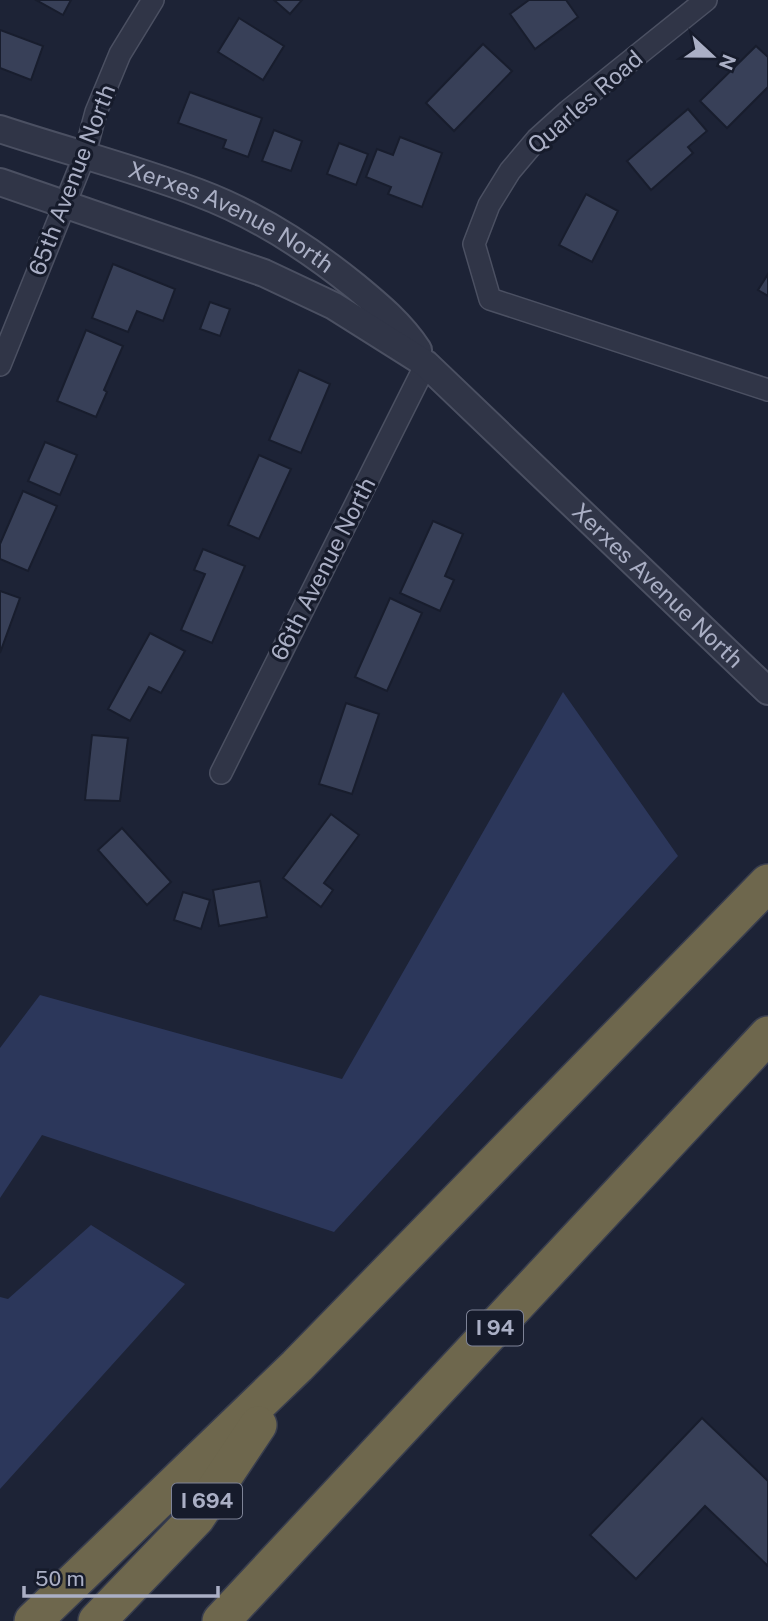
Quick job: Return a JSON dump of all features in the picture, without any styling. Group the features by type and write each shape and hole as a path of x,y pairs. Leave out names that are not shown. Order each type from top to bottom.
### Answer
{"highway":[{"path":"33,1621 297,1366 768,883"},
{"name":"I 94","path":"221,1621 768,1035"},
{"name":"I 694","path":"97,1621 196,1518 297,1366"}],"street":[{"name":"65th Avenue North","path":"0,365 66,204 84,157 96,112 115,65 153,0"},
{"name":"Quarles Road","path":"705,0 537,139 510,171 489,205 474,244 490,299 768,390"},
{"name":"Xerxes Avenue North","path":"0,129 200,193 256,219 330,266 382,309 407,334 426,364"},
{"name":"Xerxes Avenue North","path":"0,182 264,273 300,288 346,313 426,364 768,691"},
{"name":"66th Avenue North","path":"220,774 426,364"}],"water":[{"path":"563,692 678,856 334,1232 42,1135 0,1198 0,1048 40,995 342,1079"},
{"path":"91,1225 185,1284 0,1489 0,1297 8,1299"}],"building":[{"path":"36,0 71,0 63,15"},
{"path":"274,0 302,0 290,14"},
{"path":"529,0 566,0 578,17 535,49 510,14"},
{"path":"239,18 284,46 263,80 218,52"},
{"path":"0,30 43,46 31,80 0,68"},
{"path":"483,44 512,71 454,131 426,103"},
{"path":"756,46 768,57 768,87 727,128 700,101"},
{"path":"190,92 262,118 248,157 223,148 226,140 178,123"},
{"path":"688,109 707,131 688,147 693,153 651,190 627,161"},
{"path":"274,130 302,141 291,171 262,161"},
{"path":"400,137 442,153 422,207 388,194 391,187 366,177 377,149 393,155"},
{"path":"339,143 368,154 356,185 327,174"},
{"path":"586,194 618,211 592,262 559,245"},
{"path":"113,264 175,289 163,321 137,311 128,332 92,318"},
{"path":"768,274 768,296 758,290"},
{"path":"210,302 230,309 220,336 200,329"},
{"path":"86,330 123,346 104,390 107,392 96,417 57,401"},
{"path":"299,370 330,384 301,453 269,440"},
{"path":"45,442 77,455 60,495 28,481"},
{"path":"259,455 291,469 259,539 228,525"},
{"path":"23,491 57,506 28,571 0,559 0,544"},
{"path":"433,521 463,534 445,576 454,580 440,611 400,593"},
{"path":"203,549 245,566 212,643 181,630 205,574 194,570"},
{"path":"0,591 20,598 0,653"},
{"path":"390,598 422,613 387,691 355,677"},
{"path":"150,633 185,651 161,693 149,687 130,721 108,709"},
{"path":"346,703 379,714 352,794 319,784"},
{"path":"92,735 128,738 120,801 85,800"},
{"path":"331,814 359,835 324,883 333,890 321,907 283,878"},
{"path":"122,828 171,882 147,905 98,850"},
{"path":"260,881 267,917 219,926 213,890"},
{"path":"183,892 210,900 201,929 174,920"},
{"path":"702,1418 768,1481 768,1566 705,1506 636,1579 590,1535"}]}
